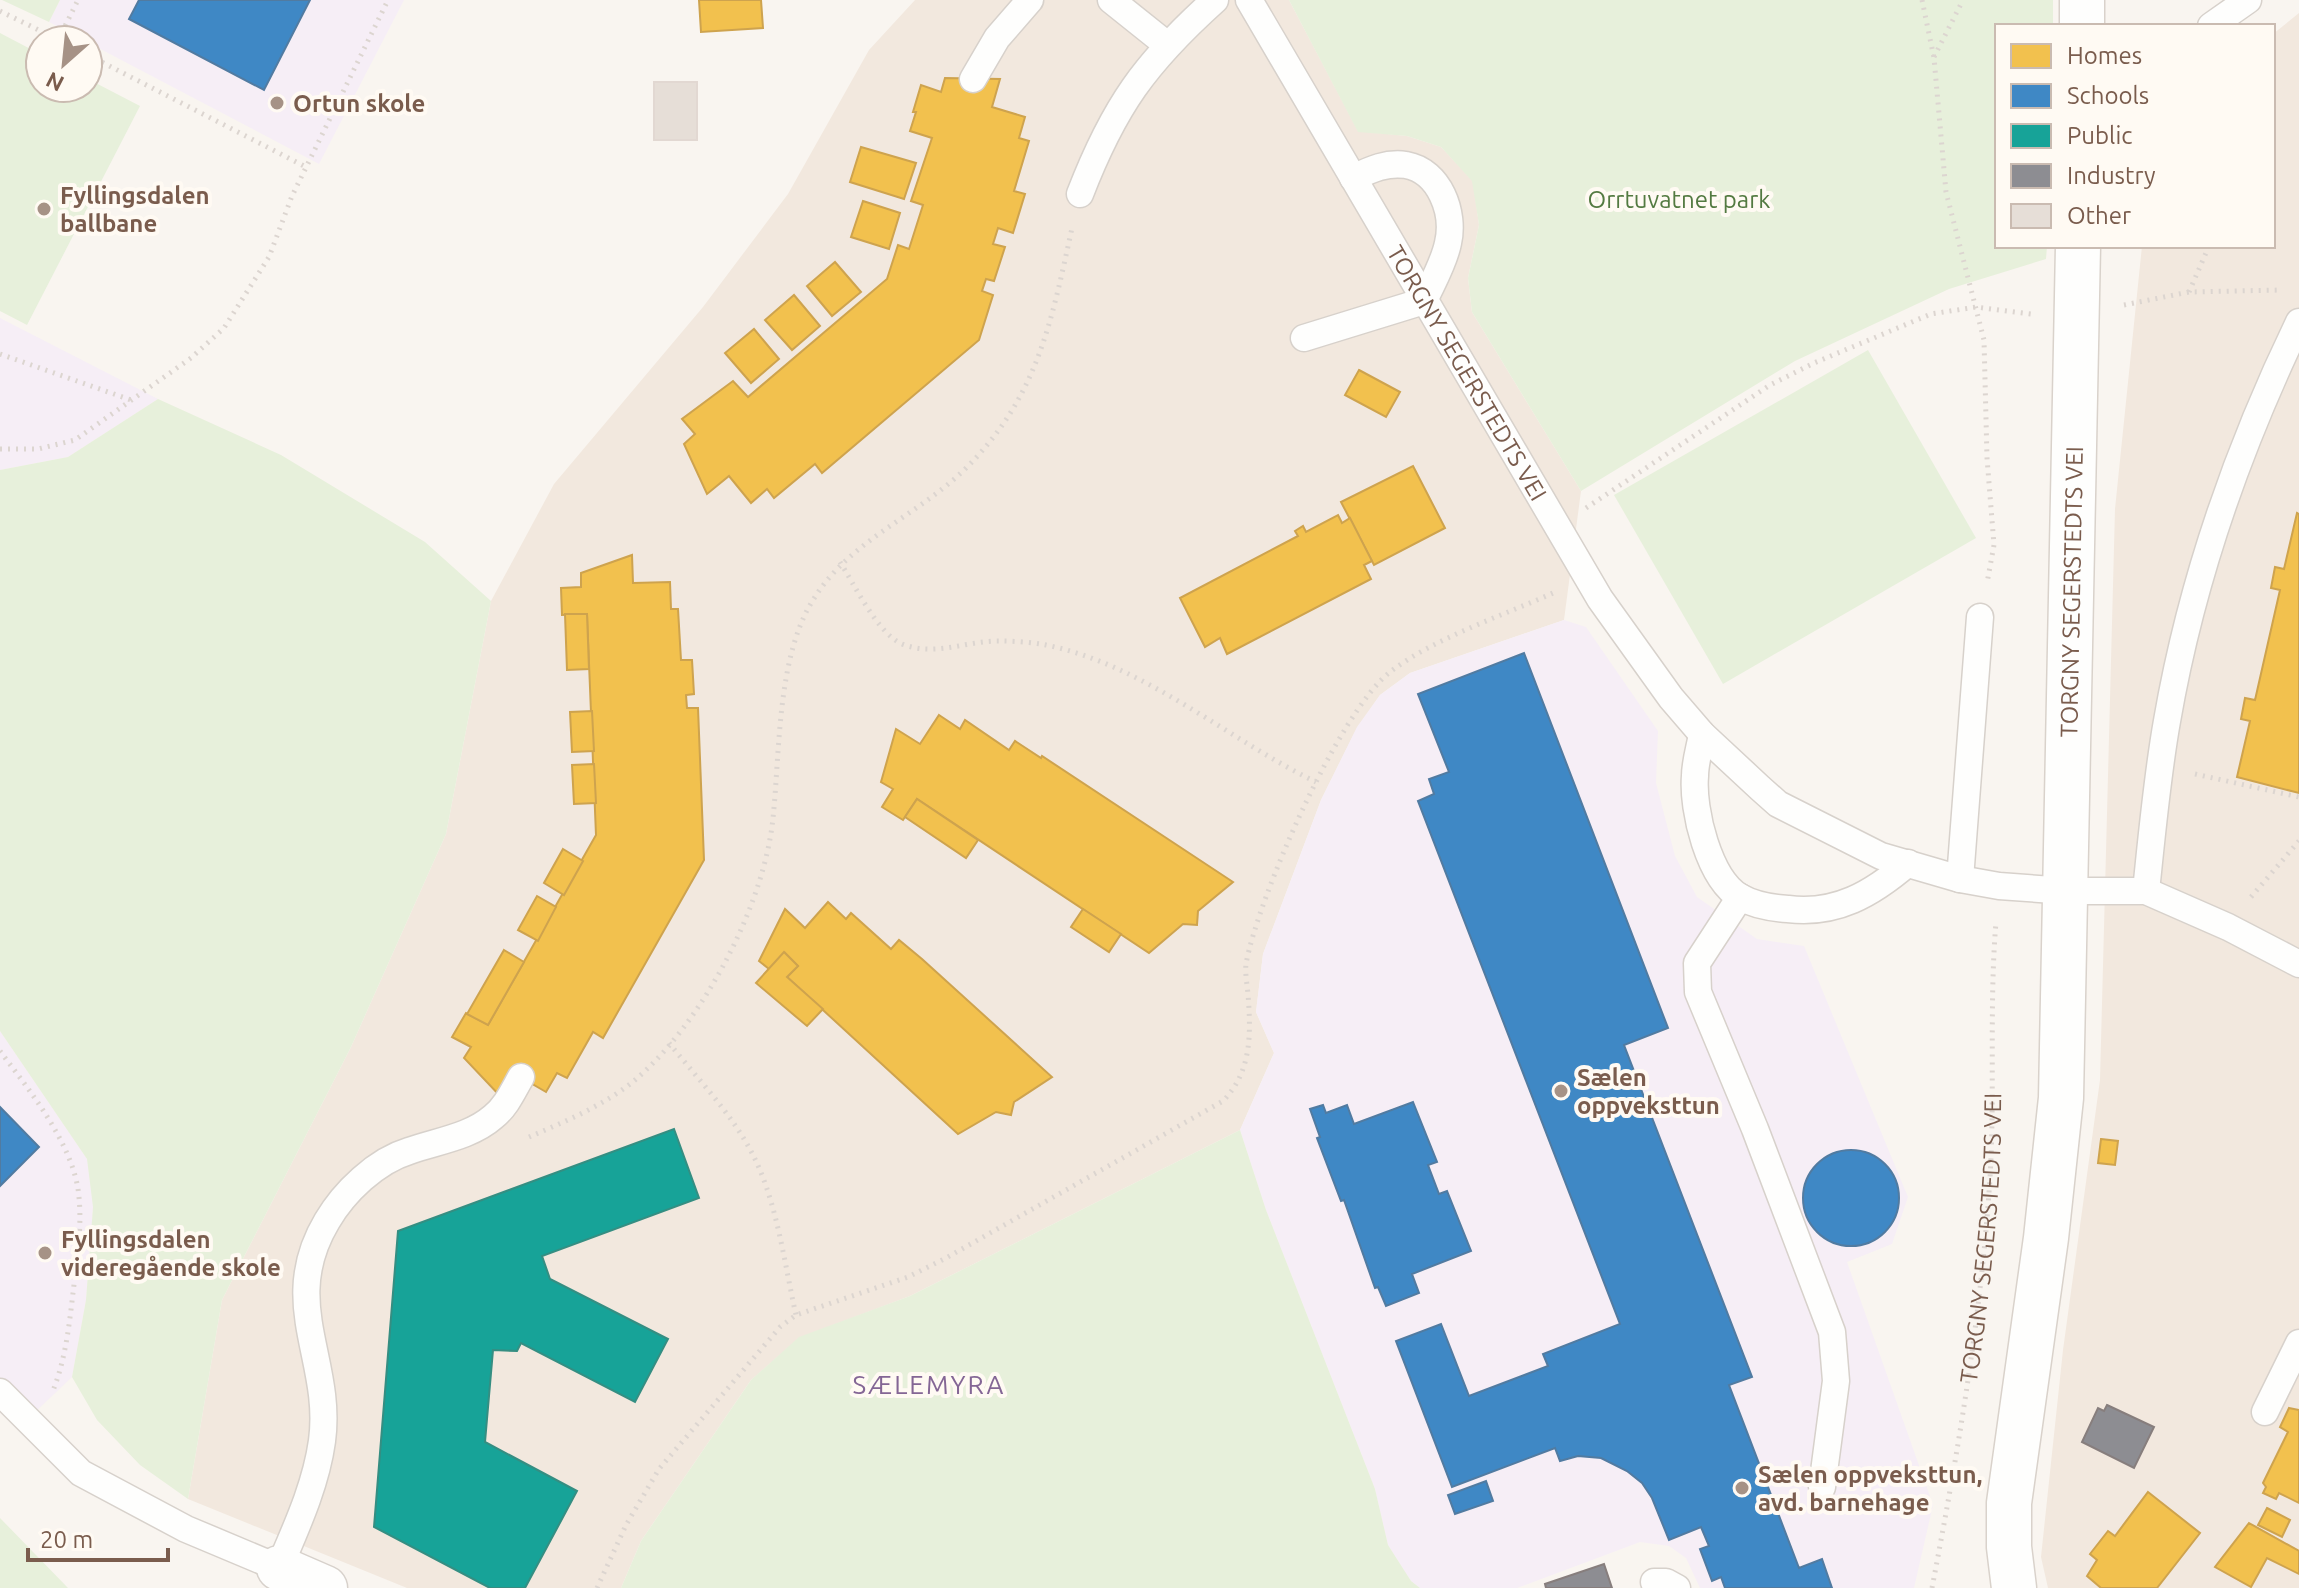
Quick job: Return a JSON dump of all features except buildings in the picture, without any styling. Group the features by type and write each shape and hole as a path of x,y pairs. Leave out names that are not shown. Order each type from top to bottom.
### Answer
{"main road":[{"path":"2082,0 2082,24"},
{"name":"TORGNY SEGERSTEDTS VEI","path":"2014,1588 2009,1547 2009,1503 2046,1238 2061,1098 2078,248"},
{"path":"279,1568 325,1588"}],"lane":[{"path":"973,79 997,38 1030,0"},
{"path":"1111,0 1118,2 1166,44"},
{"path":"1080,194 1100,140 1130,88 1166,44 1215,0"},
{"name":"TORGNY SEGERSTEDTS VEI","path":"1249,0 1555,528 1640,656 1702,734 1778,804 1881,856 1960,879 1999,886 2067,891"},
{"path":"2214,24 2248,0"},
{"path":"1304,338 1424,301 1448,243 1450,212 1439,186 1408,165 1377,166 1353,178"},
{"path":"2146,891 2170,705 2208,550 2263,396 2299,322"},
{"path":"1960,879 1980,617"},
{"path":"1702,734 1694,777 1701,830 1720,878 1740,897 1768,907 1809,912 1835,907 1881,887 1908,863"},
{"path":"2067,891 2146,891 2228,927 2299,964"},
{"path":"1740,897 1697,963 1698,992 1750,1116 1832,1332 1836,1381 1822,1487"},
{"path":"0,1392 81,1473 186,1529 279,1568 305,1504 322,1440 321,1381 305,1318 309,1261 327,1221 355,1184 405,1152 456,1137 493,1117 521,1077"},
{"path":"2265,1412 2299,1343"}],"path":[{"path":"67,24 78,0"},
{"path":"0,449 38,449 75,440 208,344 239,309 269,257 306,167 388,0"},
{"path":"1922,0 1934,58 1946,192 1984,340 1987,458 1994,545 1980,617"},
{"path":"1934,58 1963,0"},
{"path":"0,11 26,24"},
{"path":"104,63 306,167"},
{"path":"524,1139 567,1121 634,1080 669,1043 721,972 755,899 773,822 786,674 811,602 840,562 963,471 1024,395 1048,336 1080,194"},
{"path":"2189,292 2208,248"},
{"path":"2123,305 2189,292 2267,289 2291,293"},
{"path":"1555,528 1770,385 1931,314 1976,307 2044,316"},
{"path":"0,354 132,401"},
{"path":"840,562 873,616 899,643 928,650 996,641 1046,645 1094,660 1155,689 1272,761 1316,782"},
{"path":"597,1588 626,1525 659,1469 752,1358 796,1315 921,1271 1223,1101 1238,1086 1248,1061 1250,1018 1246,966 1266,898 1316,782 1361,707 1388,673 1435,645 1587,577"},
{"path":"2160,766 2299,797"},
{"path":"2228,927 2299,841"},
{"name":"TORGNY SEGERSTEDTS VEI","path":"1932,1588 1956,1470 1981,1281 1990,1175 1991,983 1999,886"},
{"path":"669,1043 725,1112 752,1153 773,1213 796,1315"},
{"path":"0,1051 52,1128 78,1189 79,1236 69,1325 61,1374 39,1433"}],"shaded area":[{"name":"Ortun skole","path":"60,0 404,0 319,164 104,51 104,24 49,22"},
{"path":"915,0 1289,0 1358,131 1407,136 1441,147 1473,181 1479,225 1468,278 1472,312 1581,491 1564,620 1410,673 1380,695 1357,728 1321,800 1263,954 1256,1012 1274,1053 1240,1130 910,1296 799,1338 751,1380 641,1541 621,1588 407,1588 188,1499 222,1300 351,1047 446,834 491,601 554,484 703,307 788,194 869,50"},
{"path":"2299,13 2299,1588 2048,1588 2041,1557 2063,1350 2100,1080 2115,509 2142,248 2275,248 2275,32"},
{"path":"0,318 158,399 68,457 0,470"},
{"name":"Sælen oppveksttun","path":"1564,620 1586,627 1658,731 1656,783 1675,856 1697,897 1757,939 1804,946 1908,1197 1892,1244 1847,1262 1933,1505 1914,1588 1700,1588 1686,1558 1669,1546 1640,1542 1517,1588 1420,1588 1411,1581 1388,1545 1375,1489 1266,1210 1240,1130 1274,1053 1256,1012 1263,954 1321,800 1357,727 1380,695 1410,673"},
{"name":"Fyllingsdalen videregående skole","path":"0,1031 87,1159 93,1207 86,1300 72,1377 33,1414 0,1379"}],"green space":[{"path":"2,0 60,0 49,22"},
{"name":"Orrtuvatnet park","path":"1289,0 2053,0 2053,24 1995,24 1995,248 2047,248 2046,259 1949,289 1795,361 1581,491 1472,312 1468,278 1479,225 1472,181 1441,147 1407,136 1358,132"},
{"name":"Fyllingsdalen ballbane","path":"0,33 24,46 24,104 104,104 104,87 140,106 27,325 0,311"},
{"path":"1868,350 1976,538 1723,684 1614,495"},
{"path":"158,399 281,455 425,542 491,601 446,834 351,1047 222,1300 188,1499 140,1465 97,1420 72,1377 86,1300 93,1207 87,1159 0,1031 0,470 68,457"},
{"path":"1240,1130 1266,1210 1375,1489 1388,1545 1411,1581 1420,1588 621,1588 641,1541 751,1380 799,1337 910,1296"},
{"path":"0,1518 68,1588 0,1588"}],"place":[{"name":"Ortun skole","path":"277,103"},
{"name":"Fyllingsdalen ballbane","path":"44,209"},
{"name":"Sælen oppveksttun","path":"1561,1091"},
{"name":"Fyllingsdalen videregående skole","path":"45,1253"},
{"name":"Sælen oppveksttun, avd. barnehage","path":"1742,1488"}],"district":[{"name":"SÆLEMYRA","path":"929,1384"}]}
